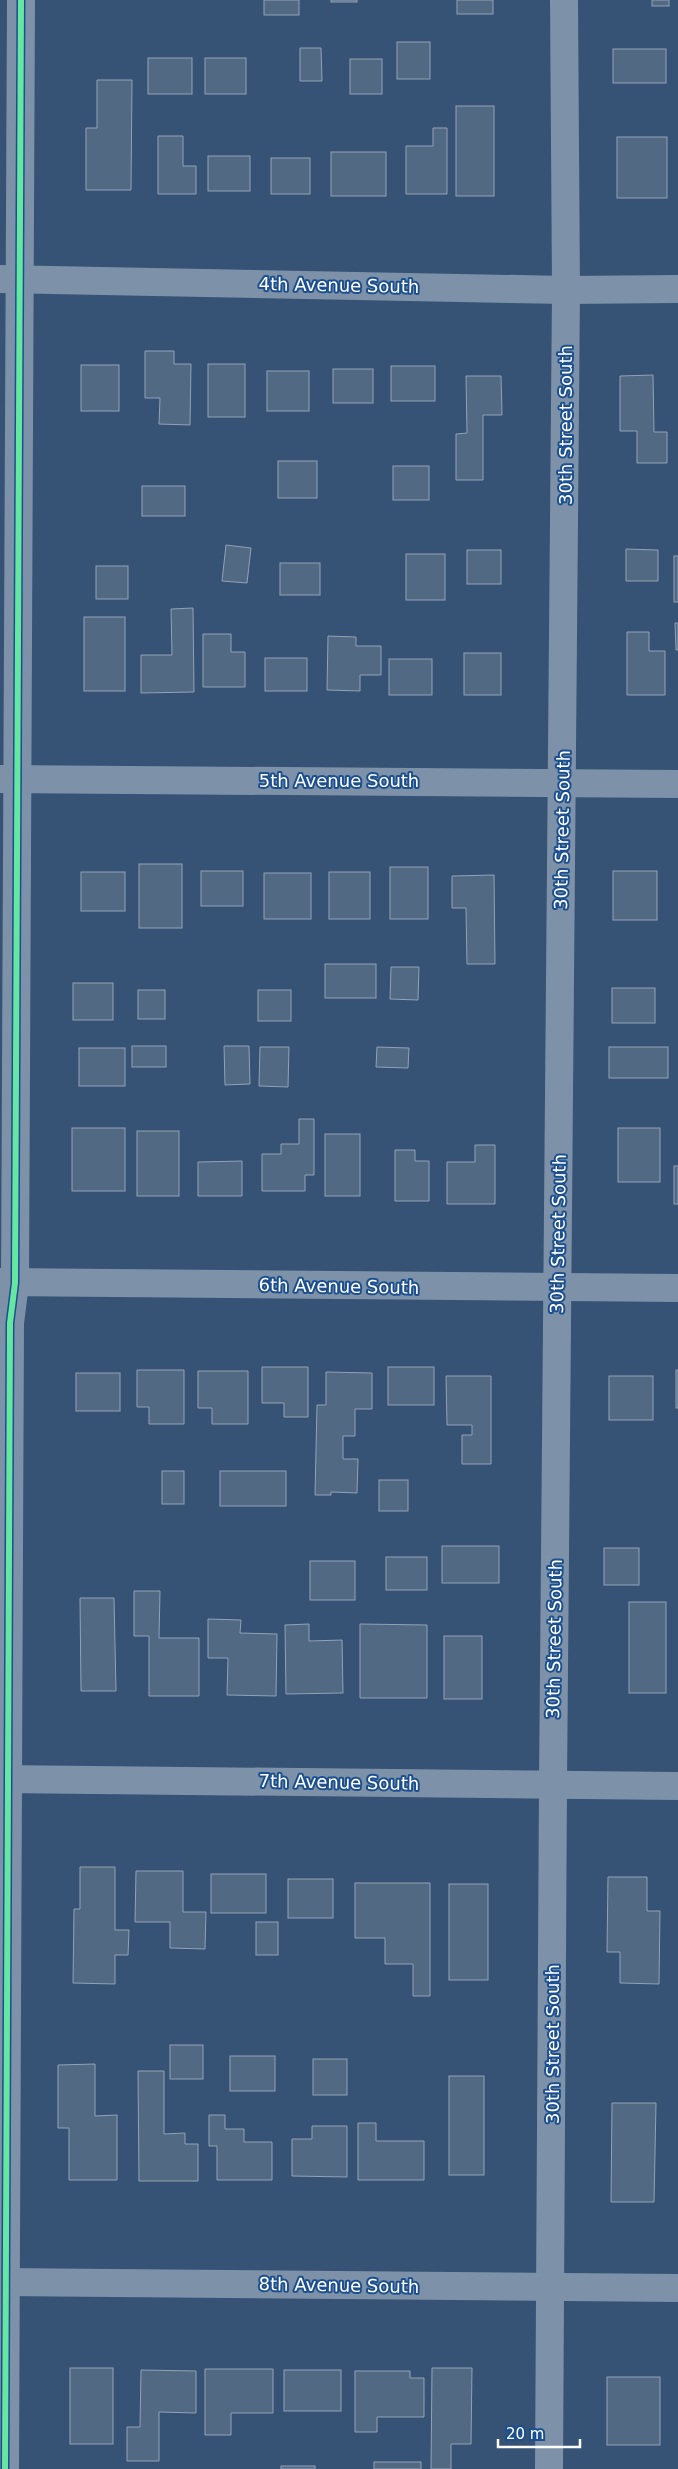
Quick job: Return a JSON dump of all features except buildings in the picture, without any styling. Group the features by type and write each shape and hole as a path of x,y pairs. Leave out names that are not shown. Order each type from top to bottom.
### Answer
{"street":[{"path":"5,2469 3,2282 4,1778 10,1323 7,1283 10,279 22,0"},
{"name":"30th Street South","path":"549,2469 552,1785 563,782 566,290 564,0"},
{"name":"4th Avenue South","path":"10,279 566,290 678,289"},
{"name":"5th Avenue South","path":"8,778 678,784"},
{"name":"6th Avenue South","path":"7,1283 678,1288"},
{"name":"7th Avenue South","path":"4,1778 678,1786"},
{"name":"8th Avenue South","path":"3,2282 678,2288"}],"cycle path":[{"path":"5,2469 10,1323 15,1283 21,0"}]}
